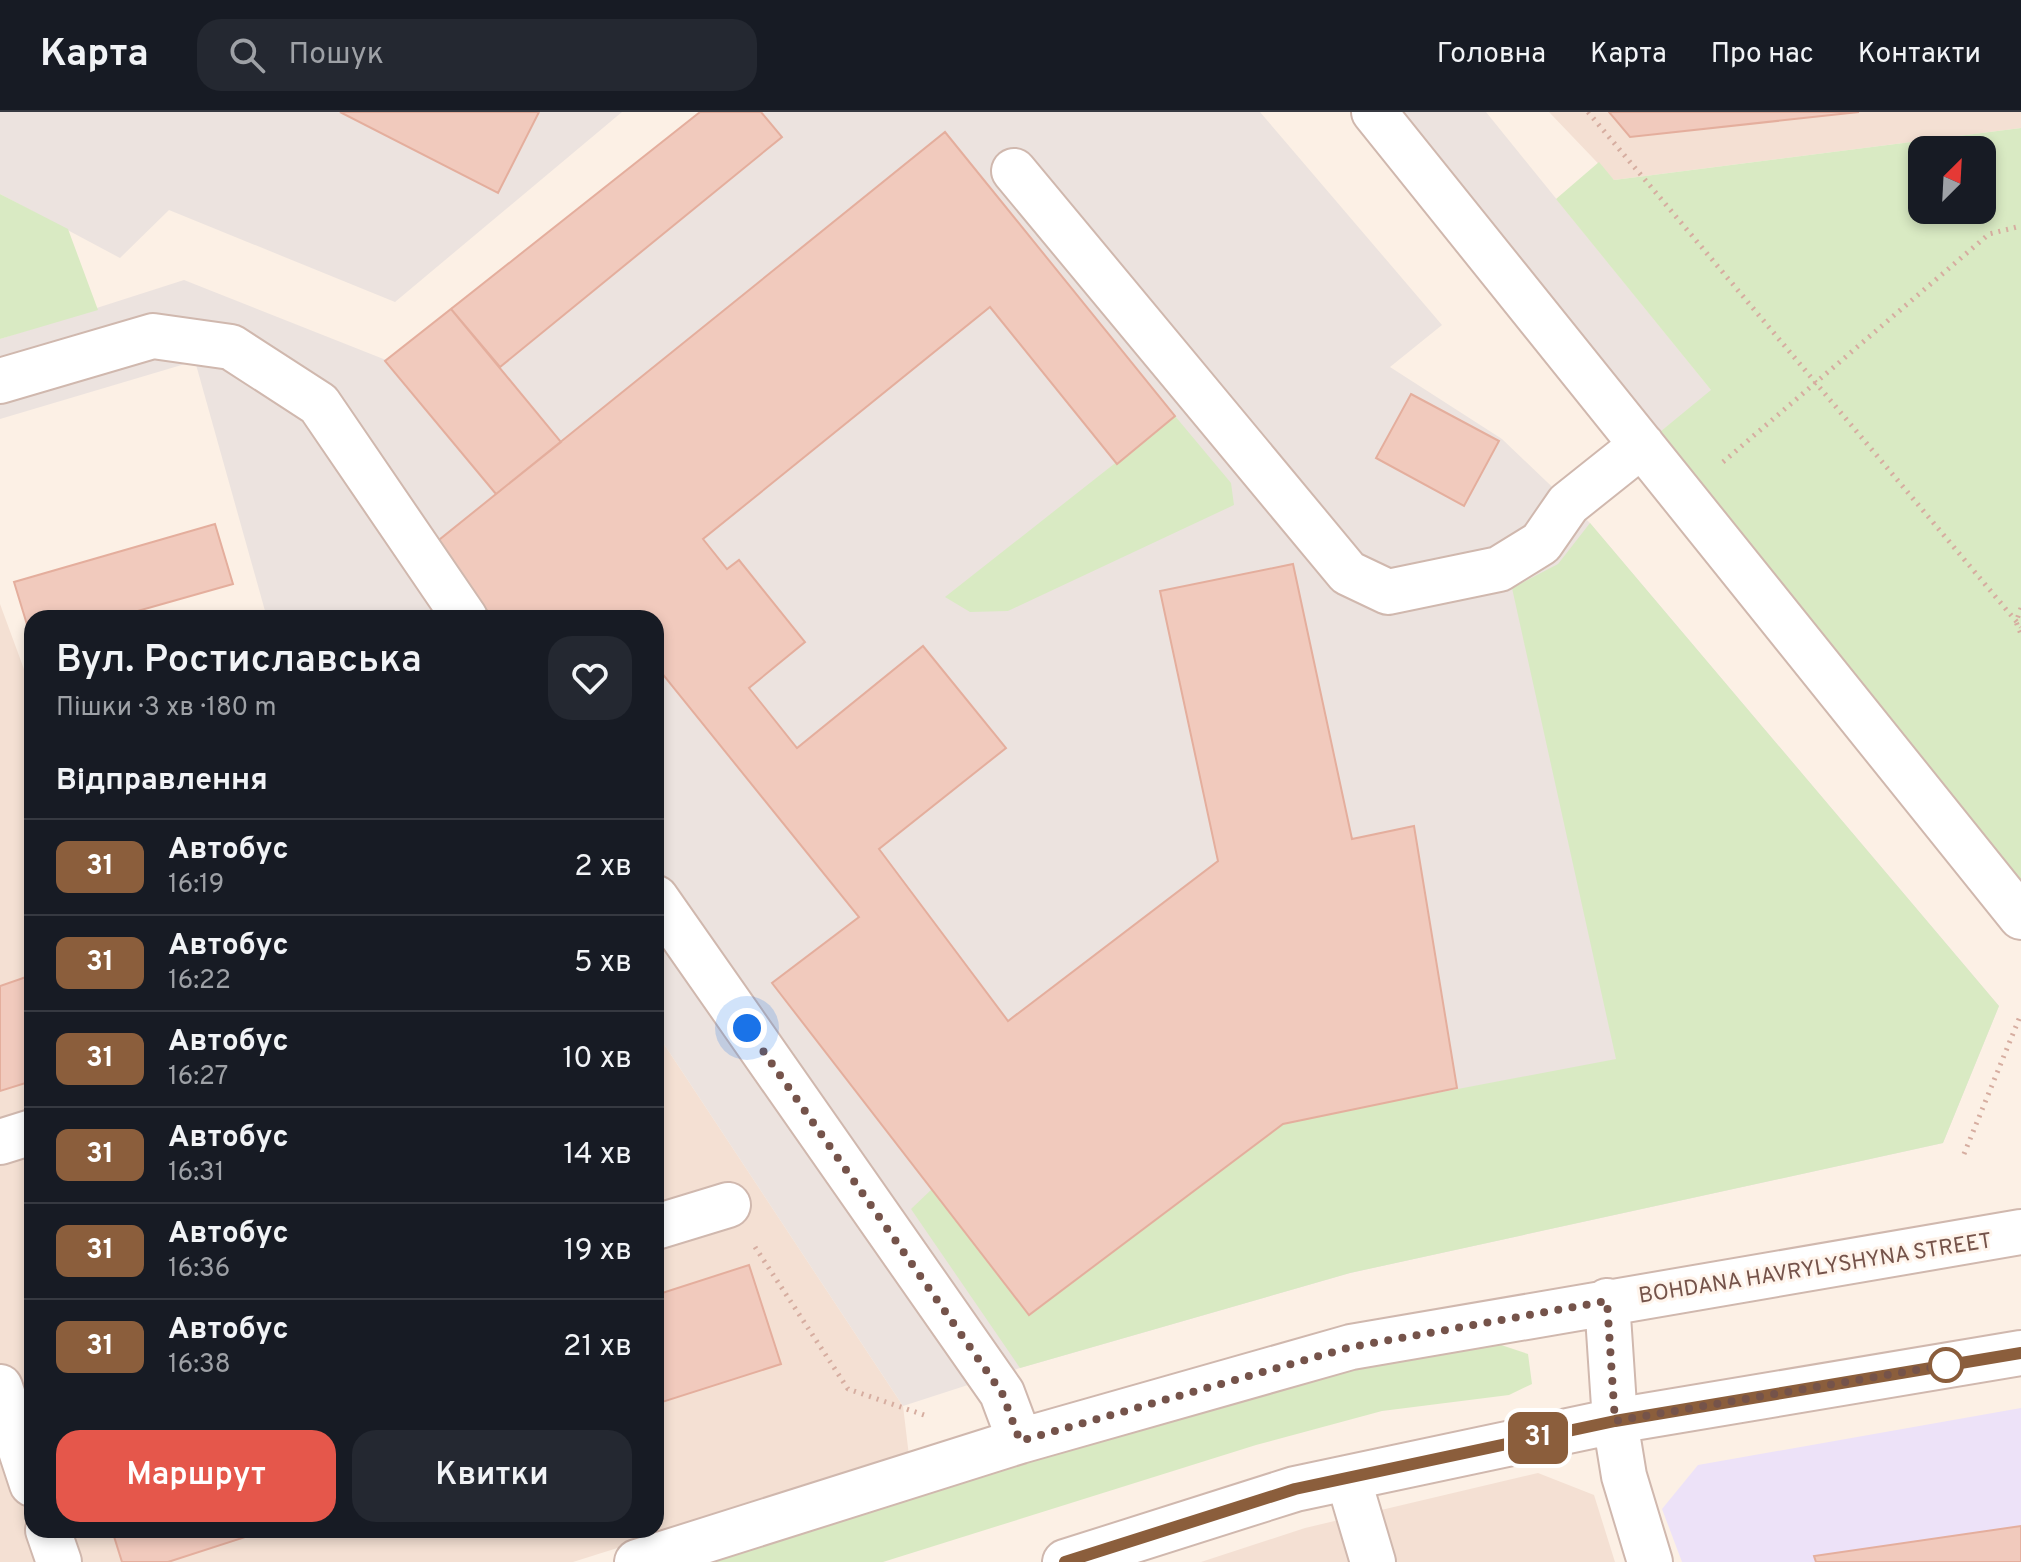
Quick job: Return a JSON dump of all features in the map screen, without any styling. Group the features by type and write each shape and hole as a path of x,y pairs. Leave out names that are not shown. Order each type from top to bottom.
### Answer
{"street":[{"path":"1374,112 2021,917"},
{"path":"1014,171 1348,573 1388,592 1499,569 1541,543 1568,504 1642,445"},
{"path":"0,381 153,336 231,347 319,404 460,610"},
{"path":"664,909 1002,1393 1020,1441"},
{"path":"0,1142 24,1134"},
{"path":"664,1225 728,1205"},
{"name":"BOHDANA HAVRYLYSHYNA STREET","path":"637,1562 1020,1441 1351,1347 2021,1232"},
{"path":"1607,1301 1615,1421 1624,1476 1650,1562"},
{"path":"1065,1562 1295,1489 1615,1421 2021,1353"},
{"path":"14,1409 24,1451"},
{"path":"1348,1478 1373,1562"},
{"path":"51,1538 59,1562"}],"path":[{"path":"1588,112 2018,624 2021,634"},
{"path":"1683,496 1989,234 2021,226"},
{"path":"2018,624 2021,608"},
{"path":"1964,1154 2021,1014"},
{"path":"728,1205 848,1389 928,1416"}],"shaded area":[{"path":"0,112 622,112 395,302 169,210 120,258 0,194"},
{"path":"700,112 1260,112 1442,325 1390,367 1502,439 1590,523 1999,1006 1943,1143 1350,1273 1020,1368 903,1406 664,1044 664,610 265,610 195,361 0,419 0,339 184,280 386,360"},
{"path":"1391,112 1486,112 1712,391 1655,436"},
{"path":"1549,112 2021,112 2021,128 1958,136 1908,136 1908,142 1614,180"},
{"path":"0,604 24,669 24,1538 649,1538 573,1562 0,1562"},
{"path":"664,1044 903,1406 909,1456 664,1533"},
{"path":"2021,1408 2021,1562 1682,1562 1662,1509 1698,1465"},
{"path":"1538,1473 1594,1495 1615,1562 1201,1562 1305,1528"}],"green space":[{"path":"2021,128 2021,888 1655,436 1711,390 1556,199 1599,162 1614,180 1908,142 1908,224 1996,224 1996,136 1958,136"},
{"path":"0,194 68,229 98,310 0,339"},
{"path":"1175,416 1231,483 1234,505 1008,611 970,612 945,597"},
{"path":"1590,523 1999,1006 1943,1143 1350,1273 1020,1368 911,1209 932,1189 1616,1059 1512,588 1558,564"},
{"path":"1483,1339 1528,1354 1532,1384 1509,1395 1382,1411 1256,1445 883,1562 705,1562 1219,1397"}],"building":[{"path":"340,112 539,112 498,193"},
{"path":"700,112 761,112 782,137 500,367 451,309"},
{"path":"1609,112 1859,112 1630,137"},
{"path":"945,132 1175,416 1117,464 990,307 703,539 727,569 739,560 805,642 749,688 797,748 923,646 1006,748 879,849 1008,1021 1218,861 1160,591 1293,564 1352,839 1414,826 1457,1088 1283,1124 1029,1315 772,983 859,917 664,676 664,610 487,610 434,544"},
{"path":"451,309 561,442 496,494 385,361"},
{"path":"1411,394 1499,441 1464,506 1376,458"},
{"path":"215,524 233,584 141,610 24,610 24,615 14,582"},
{"path":"24,978 24,1084 0,1091 0,986"},
{"path":"749,1265 781,1364 664,1401 664,1292"},
{"path":"2021,1526 2021,1562 1816,1562 1814,1556"},
{"path":"114,1538 242,1538 168,1562 122,1562"}],"bus line":[{"name":"31","path":"1065,1562 1295,1489 1615,1421 2021,1353"}],"route":[{"path":"747,1028 1002,1393 1020,1441 1351,1347 1607,1301 1615,1421 1946,1365"}]}
